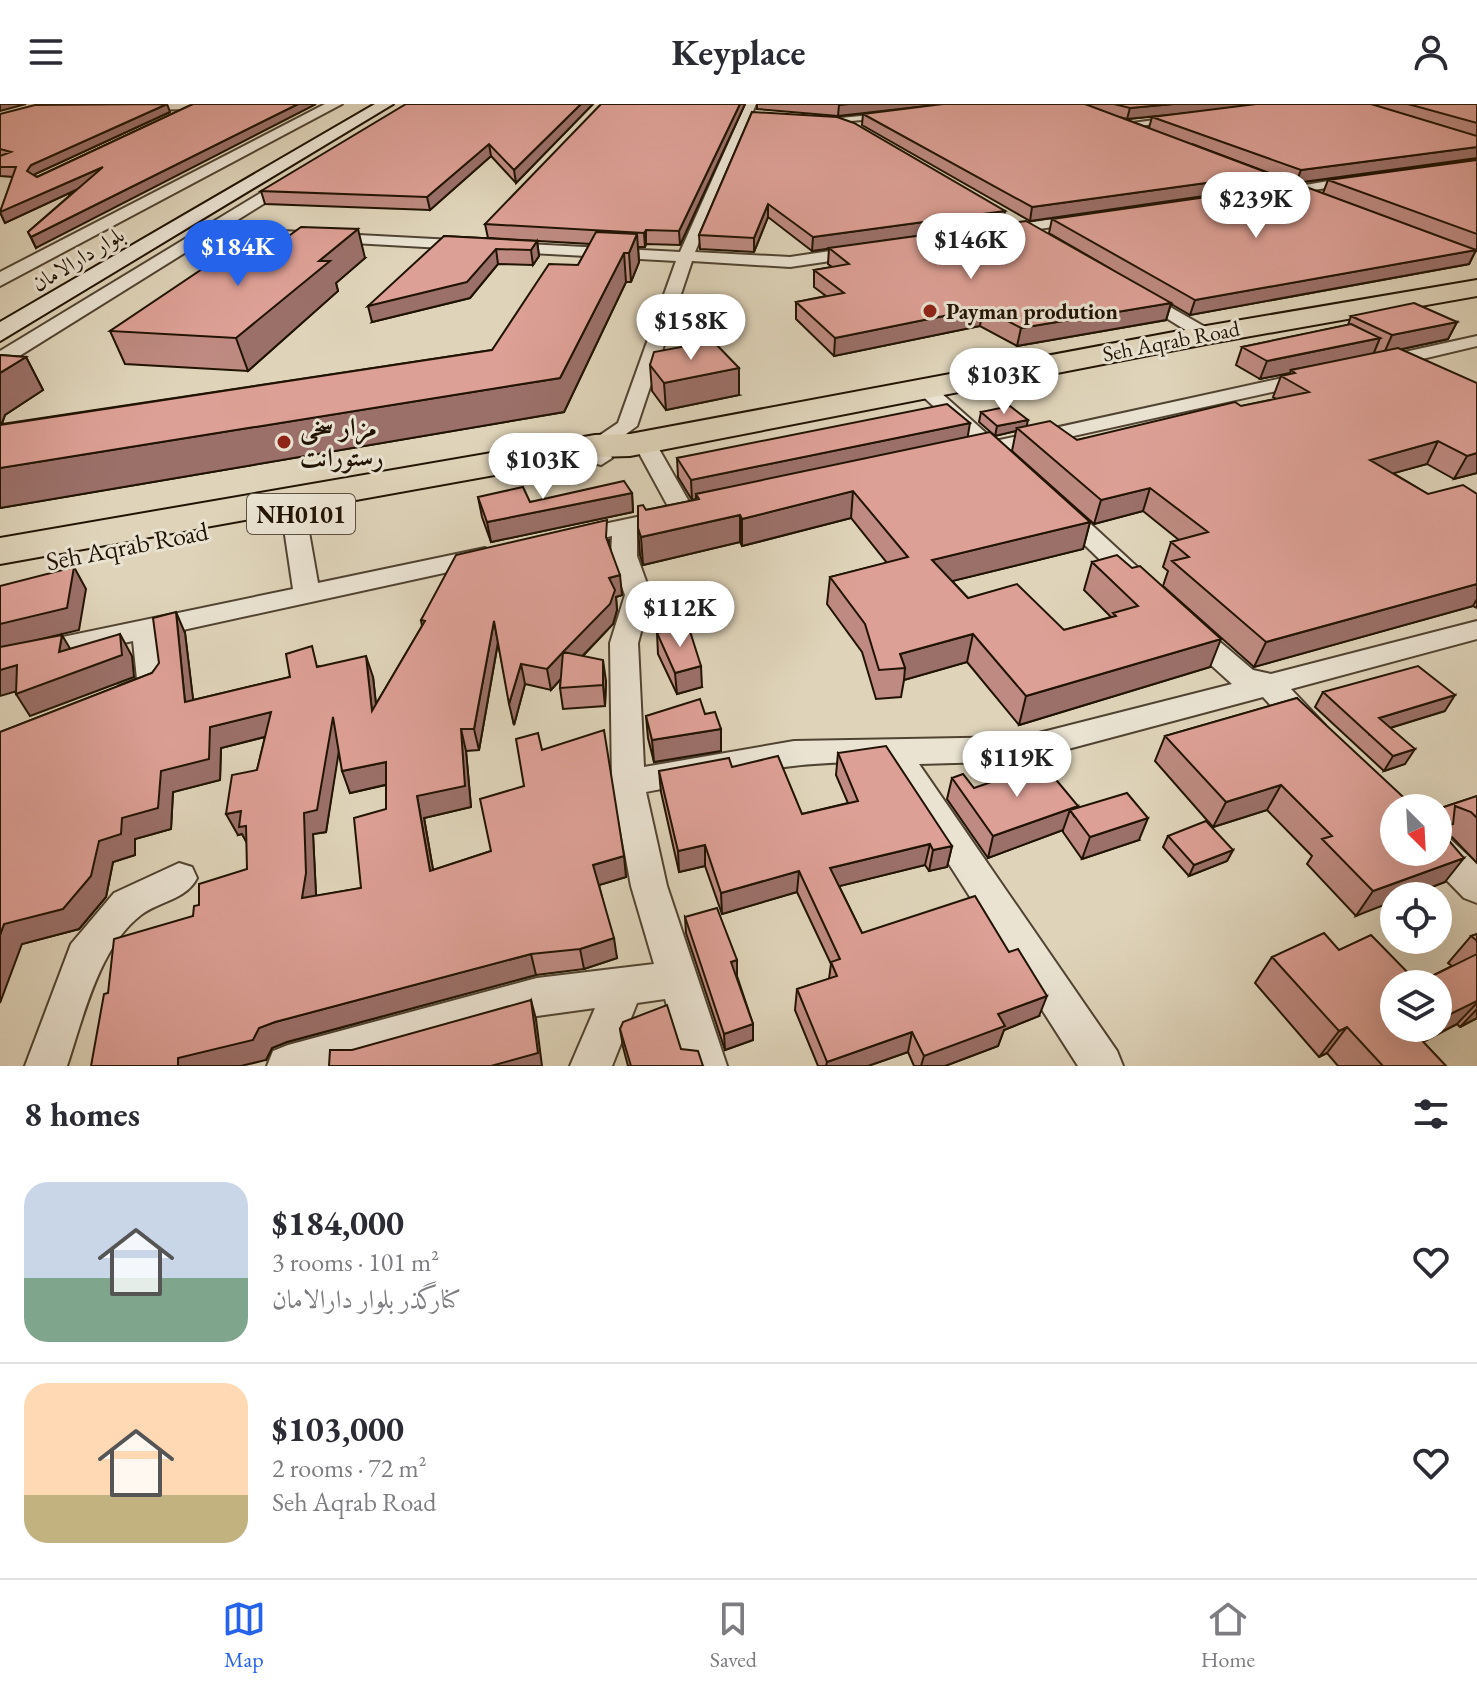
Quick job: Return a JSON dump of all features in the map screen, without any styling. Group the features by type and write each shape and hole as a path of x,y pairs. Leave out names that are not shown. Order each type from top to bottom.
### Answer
{"highway":[{"name":"Seh Aqrab Road","path":"0,570 1206,335 1406,308 1477,288"},
{"name":"NH0101","path":"0,551 617,448"}],"main road":[{"name":"بلوار دارالامان","path":"41,282 358,104"},
{"name":"بلوار دارالامان","path":"0,333 386,104"}],"street":[{"path":"0,280 335,104"},
{"path":"0,361 411,104"},
{"path":"117,107 199,105"},
{"path":"169,119 199,105"},
{"path":"684,514 617,448 685,258 752,112"},
{"path":"800,120 838,122 919,112"},
{"path":"1123,125 1199,116"},
{"path":"1109,119 1151,135"},
{"path":"838,122 871,136"},
{"path":"1267,177 1324,199"},
{"path":"1251,195 1371,178"},
{"path":"1003,213 1052,242"},
{"path":"981,234 1101,216"},
{"path":"208,231 473,240 685,258 790,262 874,250"},
{"path":"1129,288 1206,335"},
{"path":"1449,327 1477,340"},
{"path":"1355,368 1477,340"},
{"path":"944,459 1325,375"},
{"path":"924,388 1023,477"},
{"path":"1045,495 1244,678 1267,683 1331,745"},
{"path":"549,543 715,507"},
{"path":"294,515 307,595"},
{"path":"625,526 624,556 638,595 624,643 628,783 649,886 706,1066"},
{"path":"0,660 504,552"},
{"path":"97,706 152,684 146,629"},
{"path":"628,783 783,757 861,748 894,753 1023,749 1477,630"},
{"path":"894,753 1102,1066"},
{"path":"1452,863 1477,887"},
{"path":"46,1066 85,956 127,904 179,878"},
{"path":"288,1066 537,997 680,979"},
{"path":"591,1066 624,987"}],"building":[{"path":"167,104 31,165 27,171 37,177 193,104 298,104 31,237 28,232 103,167 0,212 16,167 0,167 0,156 11,152 0,149 0,114 35,105"},
{"path":"406,104 581,104 514,170 489,144 427,197 261,191"},
{"path":"601,104 740,104 679,231 646,230 644,233 485,224"},
{"path":"943,104 1085,104 1271,174 1032,207 863,114"},
{"path":"1114,104 1173,104 1130,108"},
{"path":"1256,104 1371,104 1477,136 1477,147 1301,170 1152,117"},
{"path":"1408,104 1477,104 1477,123"},
{"path":"752,112 837,117 854,123 1005,211 813,237 768,204 754,238 699,235"},
{"path":"1477,160 1477,234 1328,180"},
{"path":"1298,184 1476,250 1195,300 1052,219"},
{"path":"1026,221 1171,303 1021,328 983,308 835,338 796,302 844,293 814,270 849,264 829,248"},
{"path":"301,227 358,229 319,261 330,261 236,338 110,331 223,255 260,257"},
{"path":"596,232 637,234 629,253 624,253 560,378 0,468 0,425 492,350 549,264 578,265"},
{"path":"444,236 537,241 531,250 496,249 467,282 368,306"},
{"path":"1414,303 1457,322 1392,335 1351,316"},
{"path":"1351,324 1380,338 1267,361 1242,347"},
{"path":"713,341 739,368 664,383 650,365 654,352"},
{"path":"1398,348 1477,383 1477,453 1467,456 1438,441 1370,460 1428,494 1463,485 1477,494 1477,584 1266,642 1172,561 1189,557 1171,542 1208,532 1150,488 1101,500 1017,428 1050,421 1077,440 1235,402 1241,406 1309,392 1281,376 1295,373 1291,370"},
{"path":"0,355 26,357 0,373"},
{"path":"947,404 970,423 691,480 677,458"},
{"path":"1010,406 1028,420 997,426 981,412"},
{"path":"990,432 1090,522 932,560 968,598 1017,584 1064,630 1116,616 1113,613 1138,606 1092,562 1117,555 1132,568 1140,566 1221,639 1026,696 973,634 900,654 905,668 879,670 865,624 830,577 908,557 853,491 742,519 740,515 641,537 638,528 638,506 643,505 646,510 699,499 696,494"},
{"path":"624,481 632,493 487,522 478,497 523,487 530,502"},
{"path":"607,520 606,537 620,575 609,578 615,590 610,604 547,669 521,664 509,704 494,621 474,729 461,729 465,786 417,796 430,871 491,851 480,799 524,786 516,739 538,733 542,750 604,730 624,856 593,865 614,938 580,949 531,954 275,1022 259,1028 253,1040 178,1058 178,1066 91,1066 104,994 108,993 114,939 193,916 194,906 199,905 199,884 247,869 246,826 239,827 241,811 226,814 232,775 257,770 271,712 210,727 209,759 161,771 158,808 122,818 121,834 99,841 91,876 63,909 4,924 0,935 0,732 152,673 159,663 153,618 176,612 185,702 290,677 286,654 312,646 317,667 366,656 372,711 425,621 421,620 456,555","holes":["333,717 342,771 386,762 386,809 354,818 361,888 302,898 306,873 304,813 317,810"]},
{"path":"74,567 67,608 0,624 0,586"},
{"path":"688,625 701,666 675,673 657,633"},
{"path":"120,634 122,655 16,694 17,665 0,670 0,647 62,635 59,652"},
{"path":"563,652 603,660 603,685 560,688"},
{"path":"1418,666 1455,695 1379,718 1415,749 1393,756 1323,692"},
{"path":"1297,698 1400,794 1380,794 1380,866 1442,866 1398,882 1380,882 1380,888 1373,891 1322,839 1332,836 1281,785 1226,802 1165,736"},
{"path":"700,699 705,714 715,712 721,729 652,740 646,716"},
{"path":"886,746 952,846 933,850 930,844 830,868 862,933 975,896 1009,952 1018,949 1047,996 998,1014 1005,1026 924,1056 912,1032 827,1062 797,989 837,976 831,962 840,959 799,871 721,893 705,845 678,851 659,771 729,758 732,767 778,756 802,814 858,801 838,753"},
{"path":"1043,764 1078,806 993,836 952,778 963,774 974,788"},
{"path":"1127,793 1148,818 1090,837 1070,810"},
{"path":"1477,796 1477,818 1455,806 1452,824 1452,804"},
{"path":"1206,821 1233,850 1194,865 1168,836"},
{"path":"1452,844 1464,858 1452,862"},
{"path":"717,908 737,960 731,962 753,1024 724,1034 685,917"},
{"path":"1324,933 1339,950 1371,935 1380,944 1380,954 1390,954 1405,970 1380,970 1380,1042 1423,1042 1446,1066 1383,1066 1347,1027 1339,1031 1272,957"},
{"path":"1477,954 1477,1001 1452,1013 1452,970 1444,970"},
{"path":"531,1000 538,1053 491,1066 329,1066 330,1050 352,1050"},
{"path":"667,1005 681,1049 698,1051 703,1066 631,1066 620,1029 623,1022"}],"place":[{"name":"Payman prodution","path":"930,311"},
{"name":"مزار سخی رستورانت","path":"284,442"}]}
